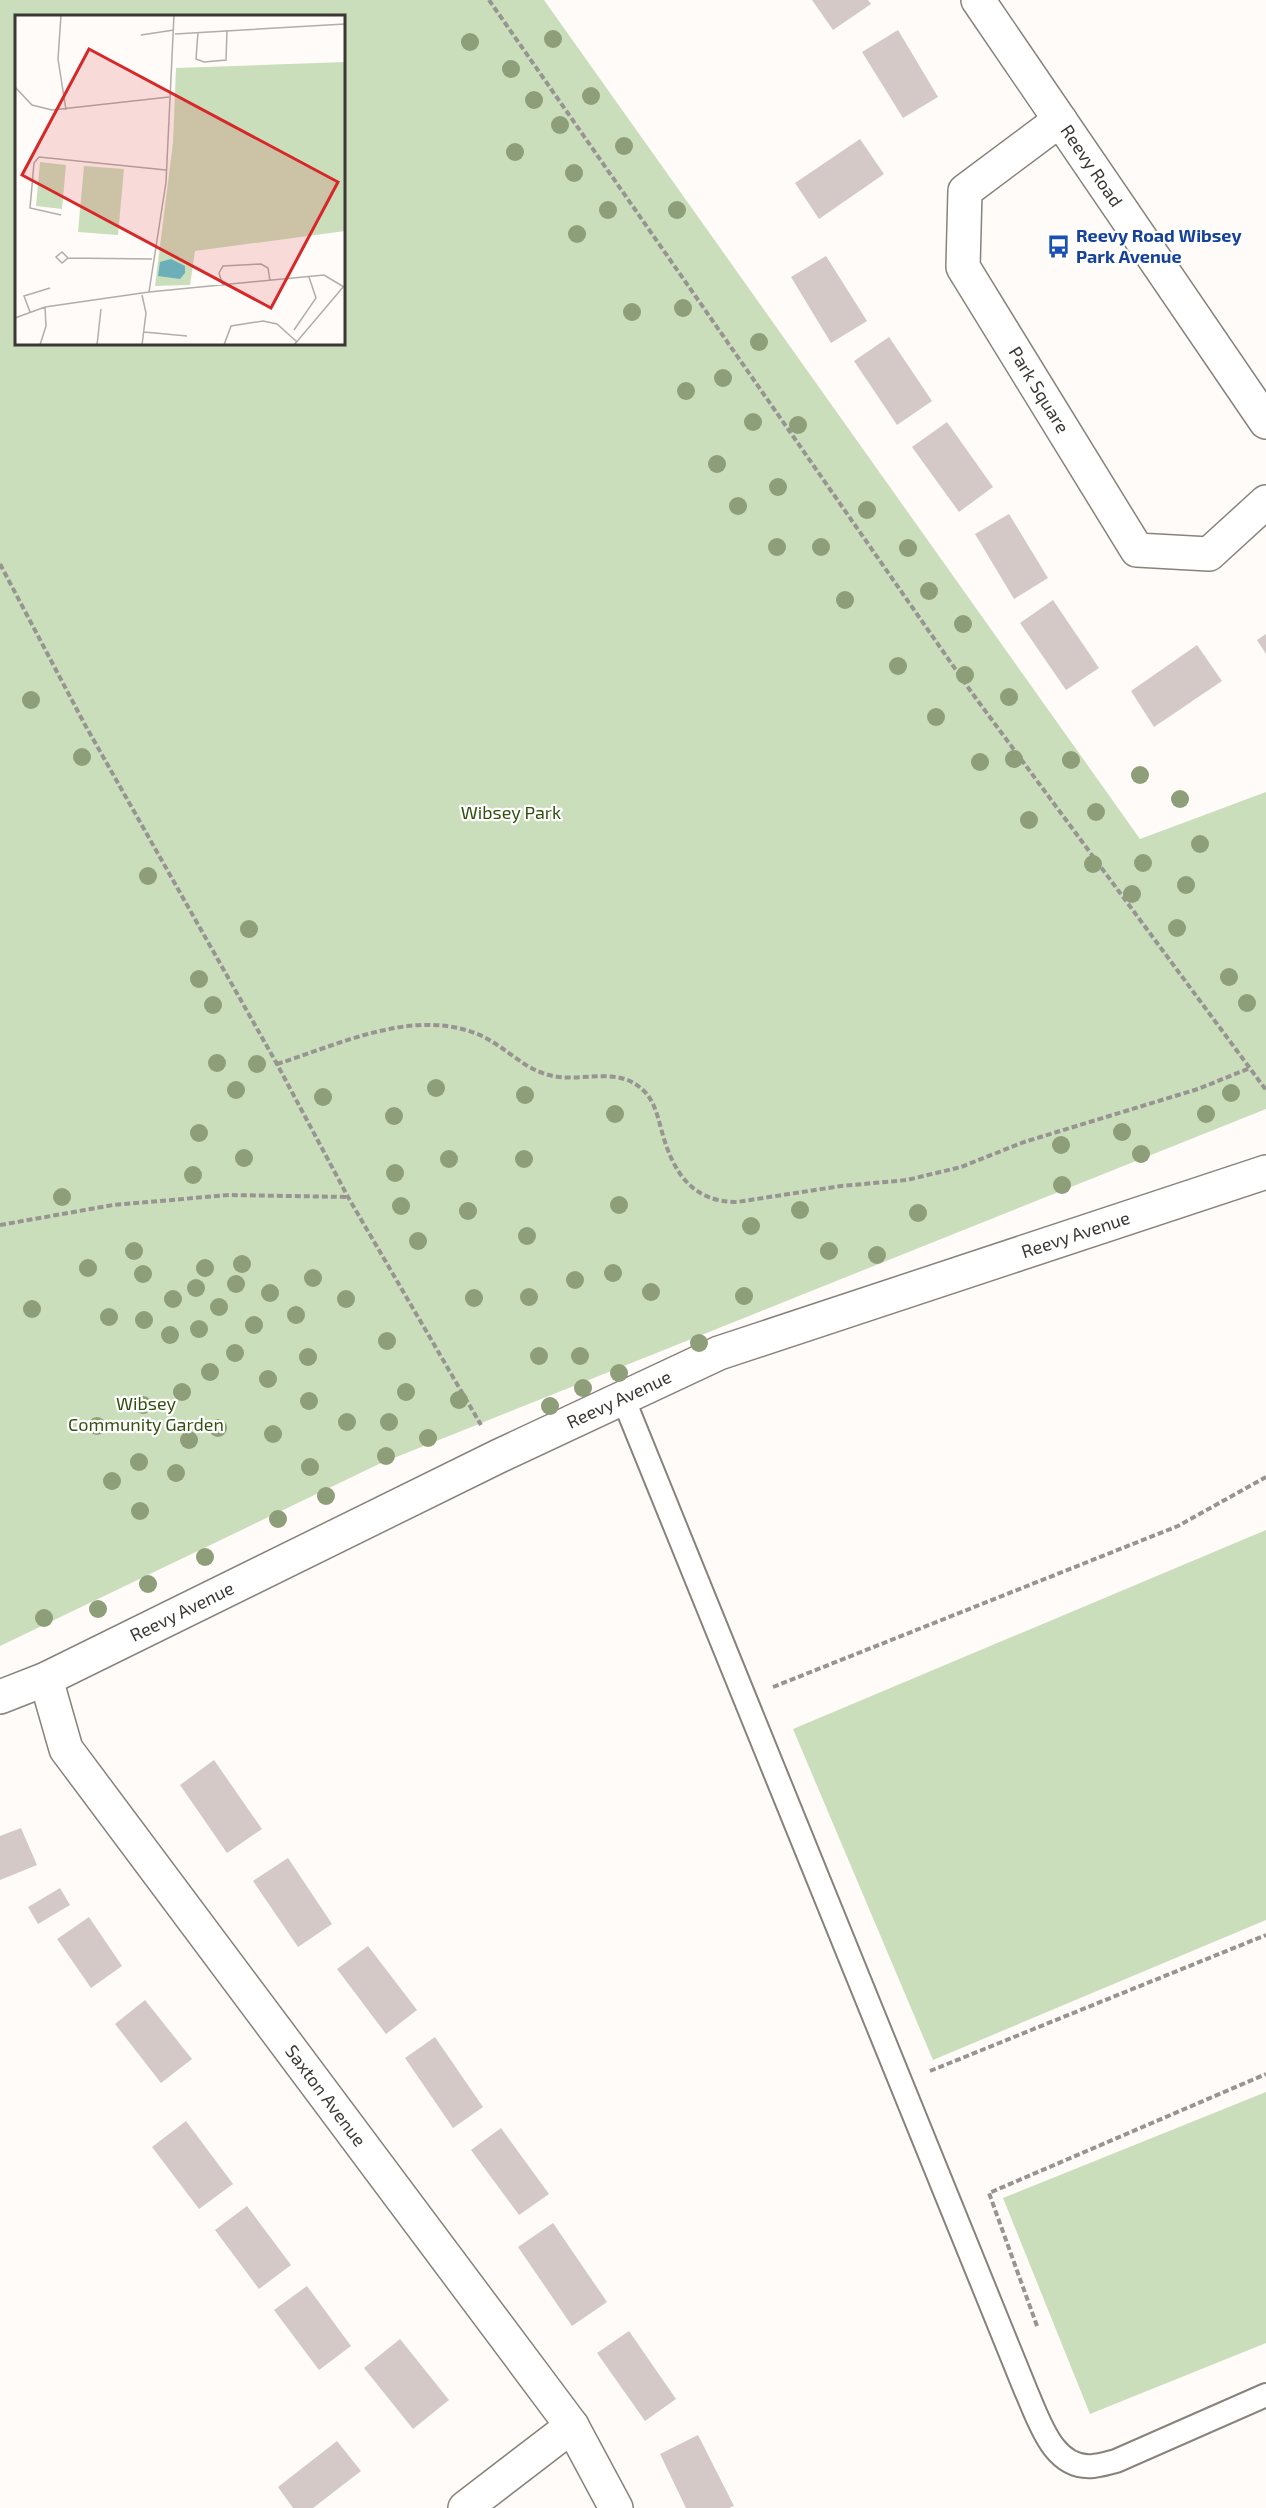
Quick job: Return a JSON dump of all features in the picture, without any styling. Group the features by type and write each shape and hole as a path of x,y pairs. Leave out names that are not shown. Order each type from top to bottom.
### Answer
{"street":[{"name":"Reevy Road","path":"978,0 1266,422"},
{"name":"Park Square","path":"1060,120 965,191 963,267 1137,550 1209,554 1266,502"},
{"name":"Reevy Avenue","path":"0,1697 46,1679 499,1456 719,1353 1266,1172"},
{"name":"Saxton Avenue","path":"46,1679 66,1749 572,2426 616,2508"},
{"path":"465,2508 572,2426"}],"lane":[{"path":"623,1398 1004,2337 1043,2430 1055,2450 1071,2462 1091,2467 1116,2461 1266,2396"}],"path":[{"path":"489,0 972,693 1266,1090"},
{"path":"0,564 84,723 277,1064 348,1197 499,1456"},
{"path":"277,1064 400,1026 434,1024 454,1026 483,1037 547,1075 565,1078 613,1076 631,1081 645,1091 655,1108 668,1155 680,1175 708,1198 729,1202 841,1186 907,1180 961,1167 1024,1142 1197,1089 1250,1068"},
{"path":"0,1225 113,1205 229,1195 348,1197"},
{"path":"770,1689 1178,1526 1266,1477"},
{"path":"922,2074 1266,1935"},
{"path":"1004,2337 1041,2338 989,2193 1266,2074"}],"green space":[{"name":"Wibsey Park","path":"0,0 544,0 1140,839 1266,792 1266,1109 379,1464 0,1646"},
{"path":"1266,1530 1266,1920 933,2060 793,1729"},
{"path":"1266,2092 1266,2343 1090,2414 1003,2198"}],"building":[{"path":"812,0 868,0 871,4 833,30"},
{"path":"898,30 938,97 903,118 862,52"},
{"path":"860,139 884,174 819,219 795,183"},
{"path":"826,256 867,321 831,343 791,277"},
{"path":"889,337 932,401 897,425 854,361"},
{"path":"947,422 993,487 959,512 912,447"},
{"path":"1009,514 1048,578 1014,599 975,534"},
{"path":"1053,600 1099,668 1066,690 1020,623"},
{"path":"1266,634 1266,654 1257,640"},
{"path":"1197,645 1222,681 1154,727 1131,691"},
{"path":"214,1760 262,1829 227,1853 180,1785"},
{"path":"21,1828 37,1865 0,1880 0,1836"},
{"path":"288,1858 332,1924 298,1947 253,1881"},
{"path":"60,1888 70,1905 38,1924 28,1907"},
{"path":"89,1917 122,1966 91,1988 57,1939"},
{"path":"368,1946 417,2010 386,2034 337,1969"},
{"path":"145,2000 192,2059 161,2083 115,2024"},
{"path":"435,2037 483,2107 453,2128 405,2058"},
{"path":"186,2121 233,2184 199,2209 152,2147"},
{"path":"501,2128 549,2194 519,2215 471,2150"},
{"path":"247,2206 291,2265 259,2289 215,2230"},
{"path":"553,2223 607,2302 572,2326 518,2247"},
{"path":"307,2286 351,2346 319,2370 274,2310"},
{"path":"629,2331 676,2399 645,2421 597,2353"},
{"path":"400,2339 449,2400 413,2429 364,2368"},
{"path":"698,2435 734,2506 686,2508 660,2454"},
{"path":"337,2441 361,2471 313,2508 293,2508 278,2487"}],"place":[{"name":"Reevy Road Wibsey Park Avenue","path":"1058,246"}],"park label":[{"name":"Wibsey Community Garden","path":"146,1414"}]}
